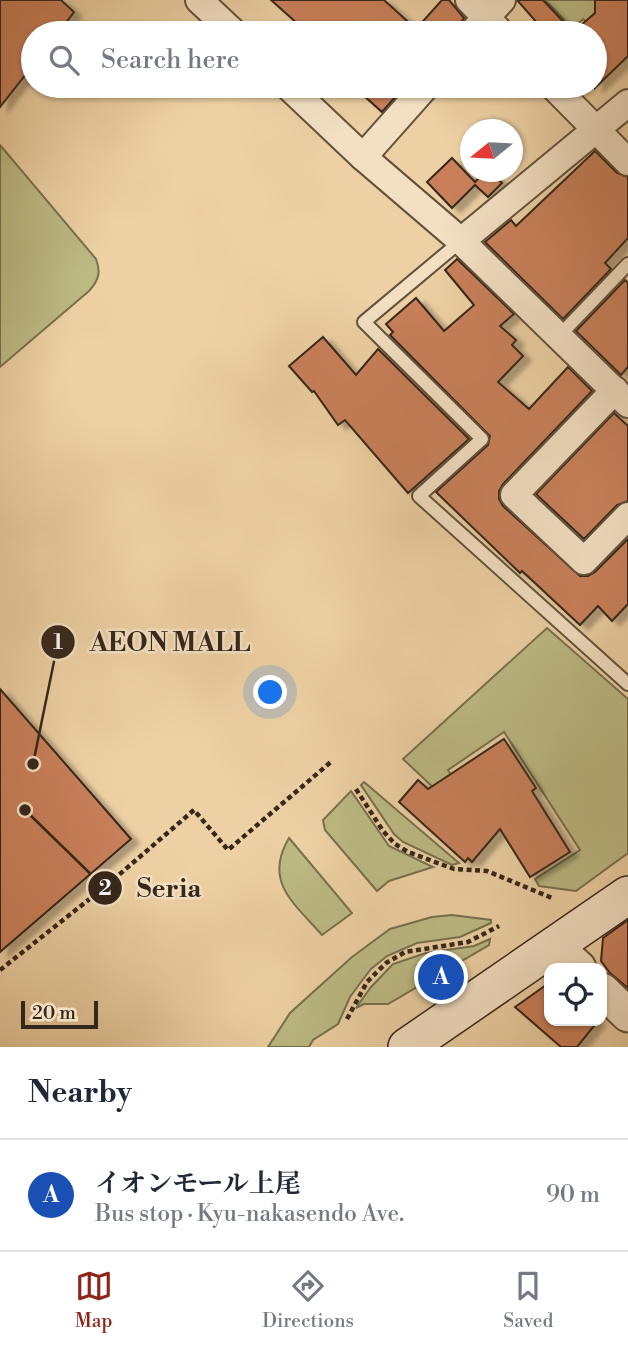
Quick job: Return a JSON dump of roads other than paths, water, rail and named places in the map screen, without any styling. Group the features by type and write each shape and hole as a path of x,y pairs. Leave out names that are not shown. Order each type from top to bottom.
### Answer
{"main road":[{"path":"407,1047 567,957 628,895"}],"street":[{"path":"207,3 223,21"},
{"path":"301,98 363,157 461,241 621,397 514,495 584,561 628,516"},
{"path":"363,157 415,98"},
{"path":"564,98 628,162"},
{"path":"461,241 628,103"},
{"path":"607,995 628,1015"}],"lane":[{"path":"461,241 364,321 482,439 419,496 628,684"},
{"path":"559,336 628,264"}],"place":[{"name":"AEON MALL","path":"33,764"},
{"name":"Seria","path":"25,810"},
{"name":"イオンモール上尾","path":"441,977"}]}
